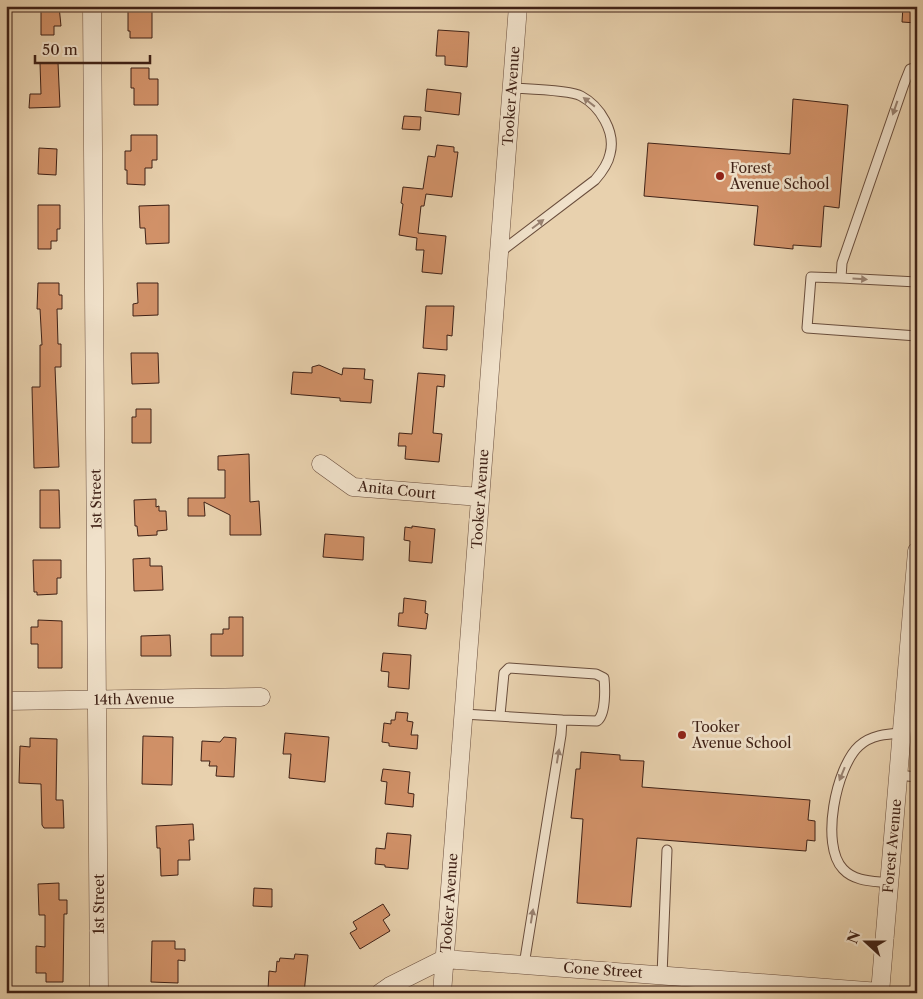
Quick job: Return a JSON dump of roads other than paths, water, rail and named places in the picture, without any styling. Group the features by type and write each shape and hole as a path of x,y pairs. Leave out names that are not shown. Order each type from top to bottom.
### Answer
{"street":[{"name":"1st Street","path":"92,6 99,993"},
{"name":"Tooker Avenue","path":"442,993 518,6"},
{"name":"Anita Court","path":"321,464 353,487 480,497"},
{"name":"Forest Avenue","path":"880,992 902,733 911,684 917,551"},
{"name":"14th Avenue","path":"6,701 261,697"},
{"name":"Cone Street","path":"444,959 880,992"},
{"path":"380,993 444,959"}],"lane":[{"path":"841,278 842,263 904,84 910,69 917,66"},
{"path":"499,254 595,180 604,170 611,152 610,133 603,118 594,106 580,95 512,88"},
{"path":"917,282 811,277 807,328 917,336"},
{"path":"463,714 562,720 597,721 603,714 604,678 596,674 508,668 504,674 500,716"},
{"path":"524,965 562,720"},
{"path":"890,883 858,879 842,868 836,858 832,845 832,828 837,787 852,754 872,738 902,733"},
{"path":"898,775 917,777"},
{"path":"662,975 667,850"}],"place":[{"name":"Forest Avenue School","path":"720,176"},
{"name":"Tooker Avenue School","path":"682,735"}]}
